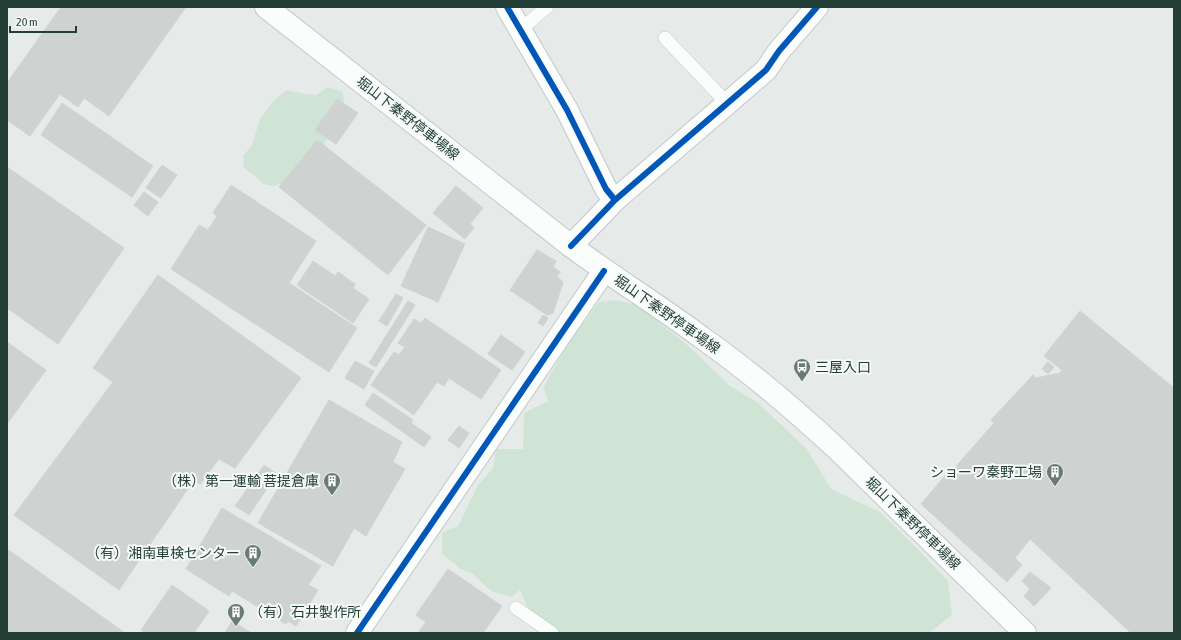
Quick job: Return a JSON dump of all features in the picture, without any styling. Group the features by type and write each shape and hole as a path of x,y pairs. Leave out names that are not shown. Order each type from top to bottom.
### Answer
{"street":[{"name":"堀山下秦野停車場線","path":"266,7 571,246 604,271 700,336 767,387 806,420 1025,633"},
{"path":"507,7 567,110 606,188 616,200"},
{"path":"571,246 616,200 766,70 779,51 817,7"},
{"path":"357,633 604,271"}],"lane":[{"path":"521,29 547,7"},
{"path":"665,38 727,103"},
{"path":"516,608 552,633"}],"green space":[{"path":"327,87 342,91 344,99 342,112 330,131 322,149 295,180 273,186 263,184 244,168 243,156 252,145 260,119 273,101 287,90 317,95"},
{"path":"615,300 637,305 691,348 730,386 757,402 807,449 831,489 880,512 948,581 952,615 929,633 560,633 545,626 527,606 520,590 512,597 491,591 473,574 461,569 442,554 442,533 458,526 478,485 493,468 496,449 523,449 524,413 548,401 544,387 569,343 599,302"}],"building":[{"path":"61,7 186,7 109,116 84,98 78,107 60,94 30,136 7,120 7,83"},
{"path":"337,99 358,113 336,144 315,130"},
{"path":"62,103 153,166 132,197 41,135"},
{"path":"317,140 426,225 388,275 279,187"},
{"path":"162,165 177,175 161,198 146,188"},
{"path":"7,167 124,248 58,344 7,308"},
{"path":"231,185 316,241 289,283 357,328 329,372 171,269 199,225 208,230 217,216 213,213"},
{"path":"456,186 483,208 470,224 474,228 465,239 433,213"},
{"path":"144,192 158,202 148,216 134,205"},
{"path":"428,227 465,244 438,302 401,286"},
{"path":"537,250 556,261 553,267 560,272 557,276 563,282 553,313 547,315 510,290"},
{"path":"313,261 335,276 338,272 355,284 353,288 369,299 353,323 297,285"},
{"path":"158,275 301,378 235,468 219,459 200,484 194,480 119,590 14,515 113,382 93,368"},
{"path":"396,294 403,298 387,326 379,321"},
{"path":"408,301 415,305 376,367 369,363"},
{"name":"ショーワ秦野工場","path":"1080,311 1174,388 1174,633 1131,633 1030,539 1015,558 1022,565 1007,582 921,504 994,423 991,420 1033,375 1036,378 1060,373 1062,370 1044,356"},
{"path":"543,315 548,318 543,326 538,323"},
{"path":"425,318 501,370 481,399 449,378 444,386 437,382 414,415 371,385 394,352 399,355 405,347 398,343 414,319 421,323"},
{"path":"501,335 525,352 512,370 488,354"},
{"path":"7,342 46,370 7,424"},
{"path":"355,361 374,371 364,389 345,378"},
{"path":"1048,362 1054,367 1048,374 1042,369"},
{"path":"373,393 413,420 411,423 431,437 424,447 365,405"},
{"name":"（株）第一運輸 菩提倉庫","path":"329,400 402,442 393,462 405,469 366,536 354,528 333,566 258,523"},
{"path":"459,426 469,433 459,448 448,440"},
{"path":"264,465 277,474 249,515 235,506"},
{"name":"（有）湘南車検センター","path":"222,508 321,566 308,585 318,590 296,626 288,621 286,624 232,591 229,596 186,569"},
{"path":"7,549 125,633 7,633"},
{"path":"448,569 502,606 483,633 481,631 479,633 418,633 426,622 416,615"},
{"path":"1030,572 1051,588 1034,606 1024,596 1030,589 1022,581"},
{"path":"172,585 209,611 194,633 146,633 141,630"},
{"name":"（有）石井製作所","path":"232,621 252,633 225,633"}],"cycle path":[{"path":"507,7 567,110 606,189 615,200"},
{"path":"571,246 615,200 766,70 779,51 817,7"},
{"path":"357,633 604,271"}],"place":[{"name":"三屋入口","path":"802,382"},
{"name":"ショーワ秦野工場","path":"1055,487"},
{"name":"（株）第一運輸 菩提倉庫","path":"332,496"},
{"name":"（有）湘南車検センター","path":"253,568"},
{"name":"（有）石井製作所","path":"236,627"}]}
